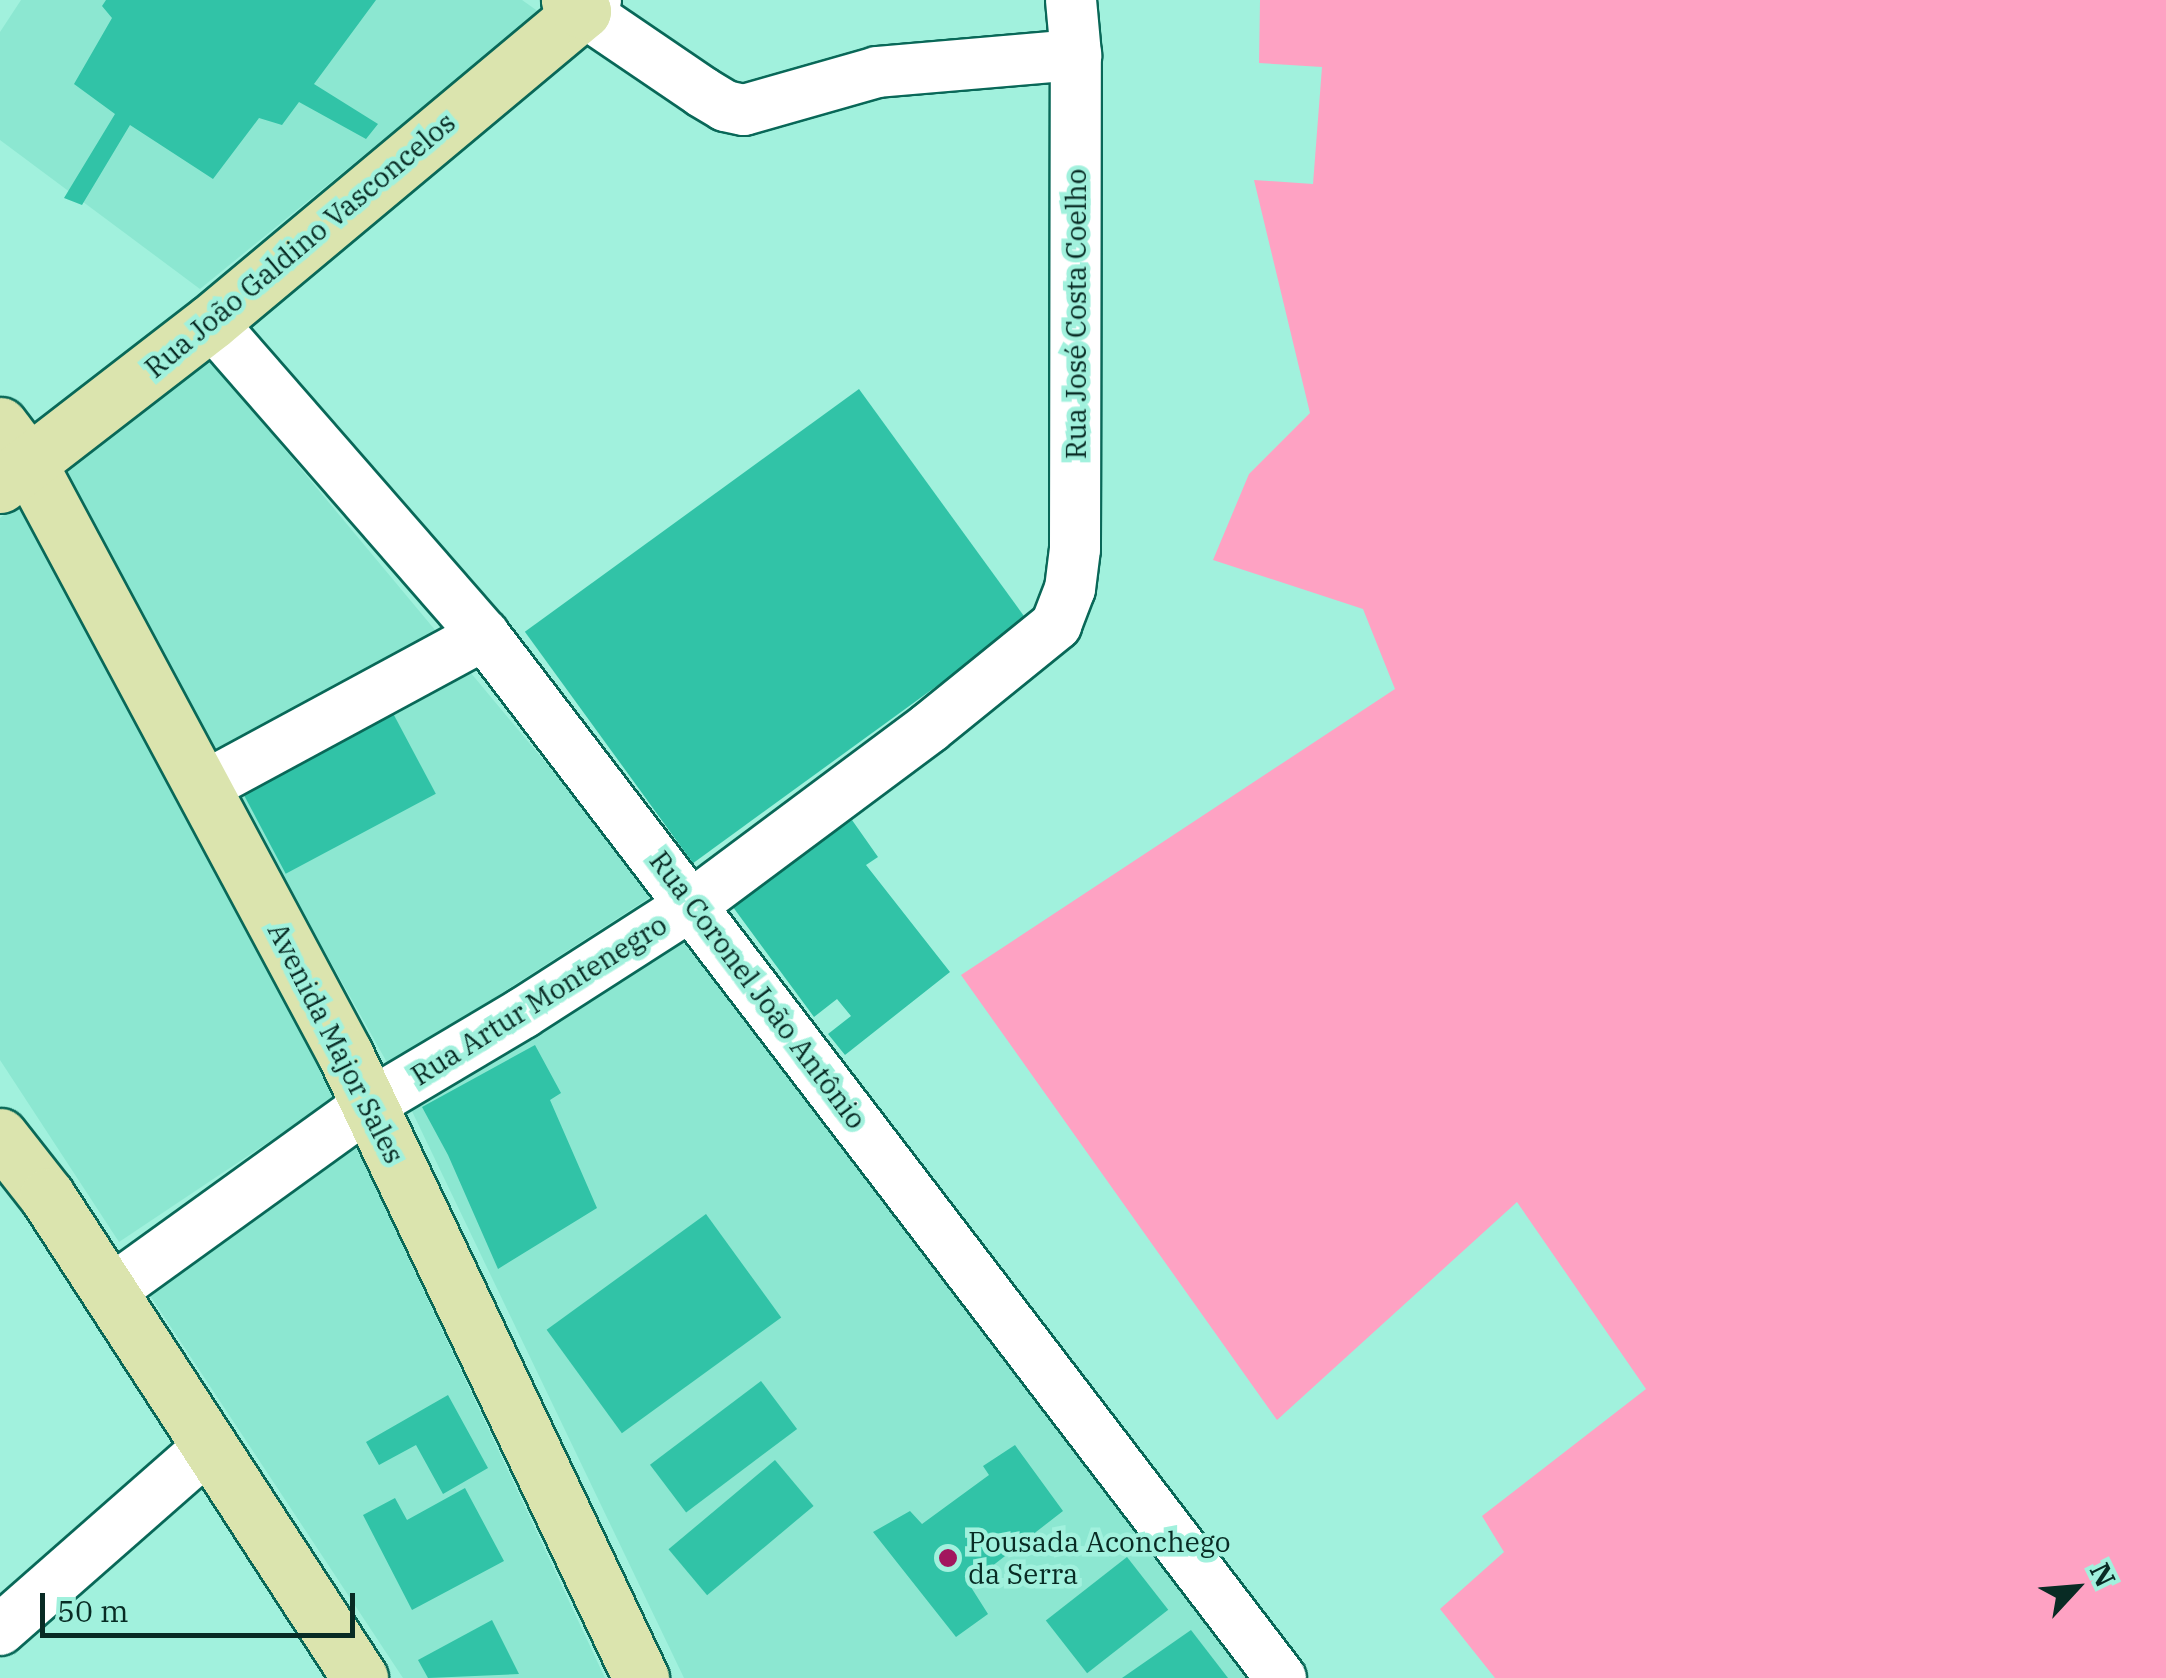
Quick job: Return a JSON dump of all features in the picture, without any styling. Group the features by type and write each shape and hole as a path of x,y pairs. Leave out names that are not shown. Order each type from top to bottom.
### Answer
{"main road":[{"name":"Rua João Galdino Vasconcelos","path":"9,457 212,322 583,4"},
{"name":"Avenida Major Sales","path":"9,457 201,788 370,1104 641,1678"},
{"path":"0,1136 75,1239 360,1678"},
{"path":"0,1178 54,1250 109,1292"}],"street":[{"name":"Rua José Costa Coelho","path":"1056,625 1070,589 1075,548 1076,55 1071,0"},
{"path":"583,4 702,92 725,106 744,110 877,72 1076,55"},
{"name":"Rua Coronel João Antônio","path":"212,322 484,635 1281,1678"},
{"name":"Rua Artur Montenegro","path":"109,1292 370,1104 523,1014 693,904 929,728 1056,625"},
{"path":"201,788 484,635"},
{"path":"0,1630 208,1447"}],"shaded area":[{"path":"21,0 522,0 539,12 200,289 0,140 0,32"},
{"path":"1260,0 2166,0 2166,1678 1495,1678 1440,1609 1504,1552 1482,1516 1646,1389 1517,1202 1277,1420 961,975 1395,689 1363,609 1213,560 1249,474 1310,413 1254,180 1313,184 1322,67 1259,63"},
{"path":"206,355 655,894 389,1066 55,471"},
{"path":"21,502 342,1093 119,1242 0,1060 0,518"},
{"path":"691,938 1259,1678 684,1678 409,1105"},
{"path":"354,1142 605,1678 403,1678 147,1291"}],"building":[{"path":"106,0 376,0 314,84 378,124 366,139 299,102 282,125 259,118 213,179 130,125 82,205 64,198 115,114 74,84 112,18 102,6"},
{"path":"859,389 1027,620 693,863 525,632"},
{"path":"387,702 436,794 286,874 237,782"},
{"path":"852,820 878,857 866,865 950,972 845,1055 828,1034 851,1016 837,999 814,1017 730,903"},
{"path":"535,1045 561,1093 550,1100 597,1208 498,1269 448,1155 422,1107"},
{"path":"706,1214 781,1318 622,1433 547,1330"},
{"path":"761,1381 797,1429 686,1513 650,1465"},
{"path":"448,1395 488,1468 443,1494 416,1445 379,1465 366,1442"},
{"name":"Pousada Aconchego da Serra","path":"1015,1445 1063,1511 969,1584 988,1614 956,1637 873,1532 910,1511 922,1524 989,1475 983,1466"},
{"path":"775,1460 814,1506 707,1595 669,1549"},
{"path":"465,1488 504,1561 412,1610 363,1515 395,1498 407,1520"},
{"path":"1127,1557 1168,1610 1087,1673 1046,1620"},
{"path":"492,1620 519,1674 428,1678 418,1660"},
{"path":"1191,1630 1228,1678 1122,1678"}],"place":[{"name":"Pousada Aconchego da Serra","path":"948,1558"}]}
